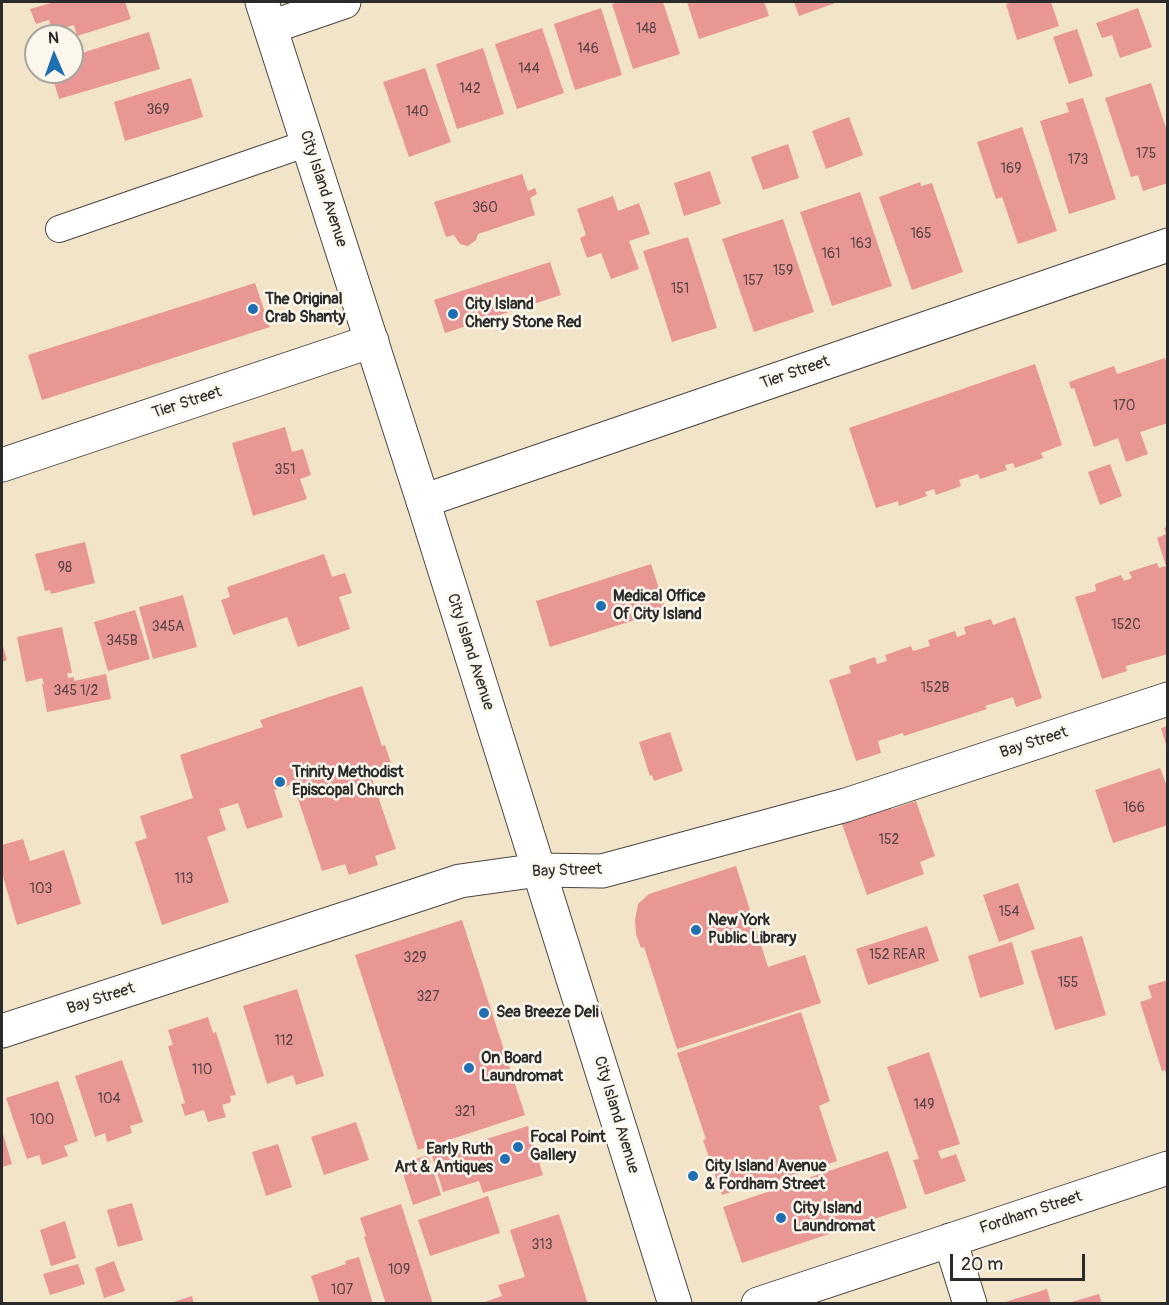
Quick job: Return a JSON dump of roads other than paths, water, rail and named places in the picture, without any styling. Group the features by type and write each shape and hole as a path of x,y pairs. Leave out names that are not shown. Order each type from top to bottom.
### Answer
{"street":[{"path":"266,14 344,2"},
{"name":"City Island Avenue","path":"266,14 423,501 675,1304"},
{"name":"Tier Street","path":"423,501 1167,245"},
{"name":"Tier Street","path":"2,465 372,341"},
{"name":"Bay Street","path":"2,1031 460,881 539,870 602,870 632,864 846,805 1167,699"},
{"name":"Fordham Street","path":"758,1304 1167,1168"},
{"path":"950,1240 970,1304"}],"lane":[{"path":"58,229 308,143"}],"place":[{"name":"The Original Crab Shanty","path":"253,309"},
{"name":"City Island Cherry Stone Red","path":"453,314"},
{"name":"Medical Office Of City Island","path":"601,606"},
{"name":"Trinity Methodist Episcopal Church","path":"280,782"},
{"name":"New York Public Library","path":"696,930"},
{"name":"Sea Breeze Deli","path":"484,1013"},
{"name":"On Board Laundromat","path":"469,1068"},
{"name":"Focal Point Gallery","path":"518,1147"},
{"name":"Early Ruth Art & Antiques","path":"505,1159"},
{"name":"City Island Avenue & Fordham Street","path":"693,1176"},
{"name":"City Island Laundromat","path":"781,1218"}]}
